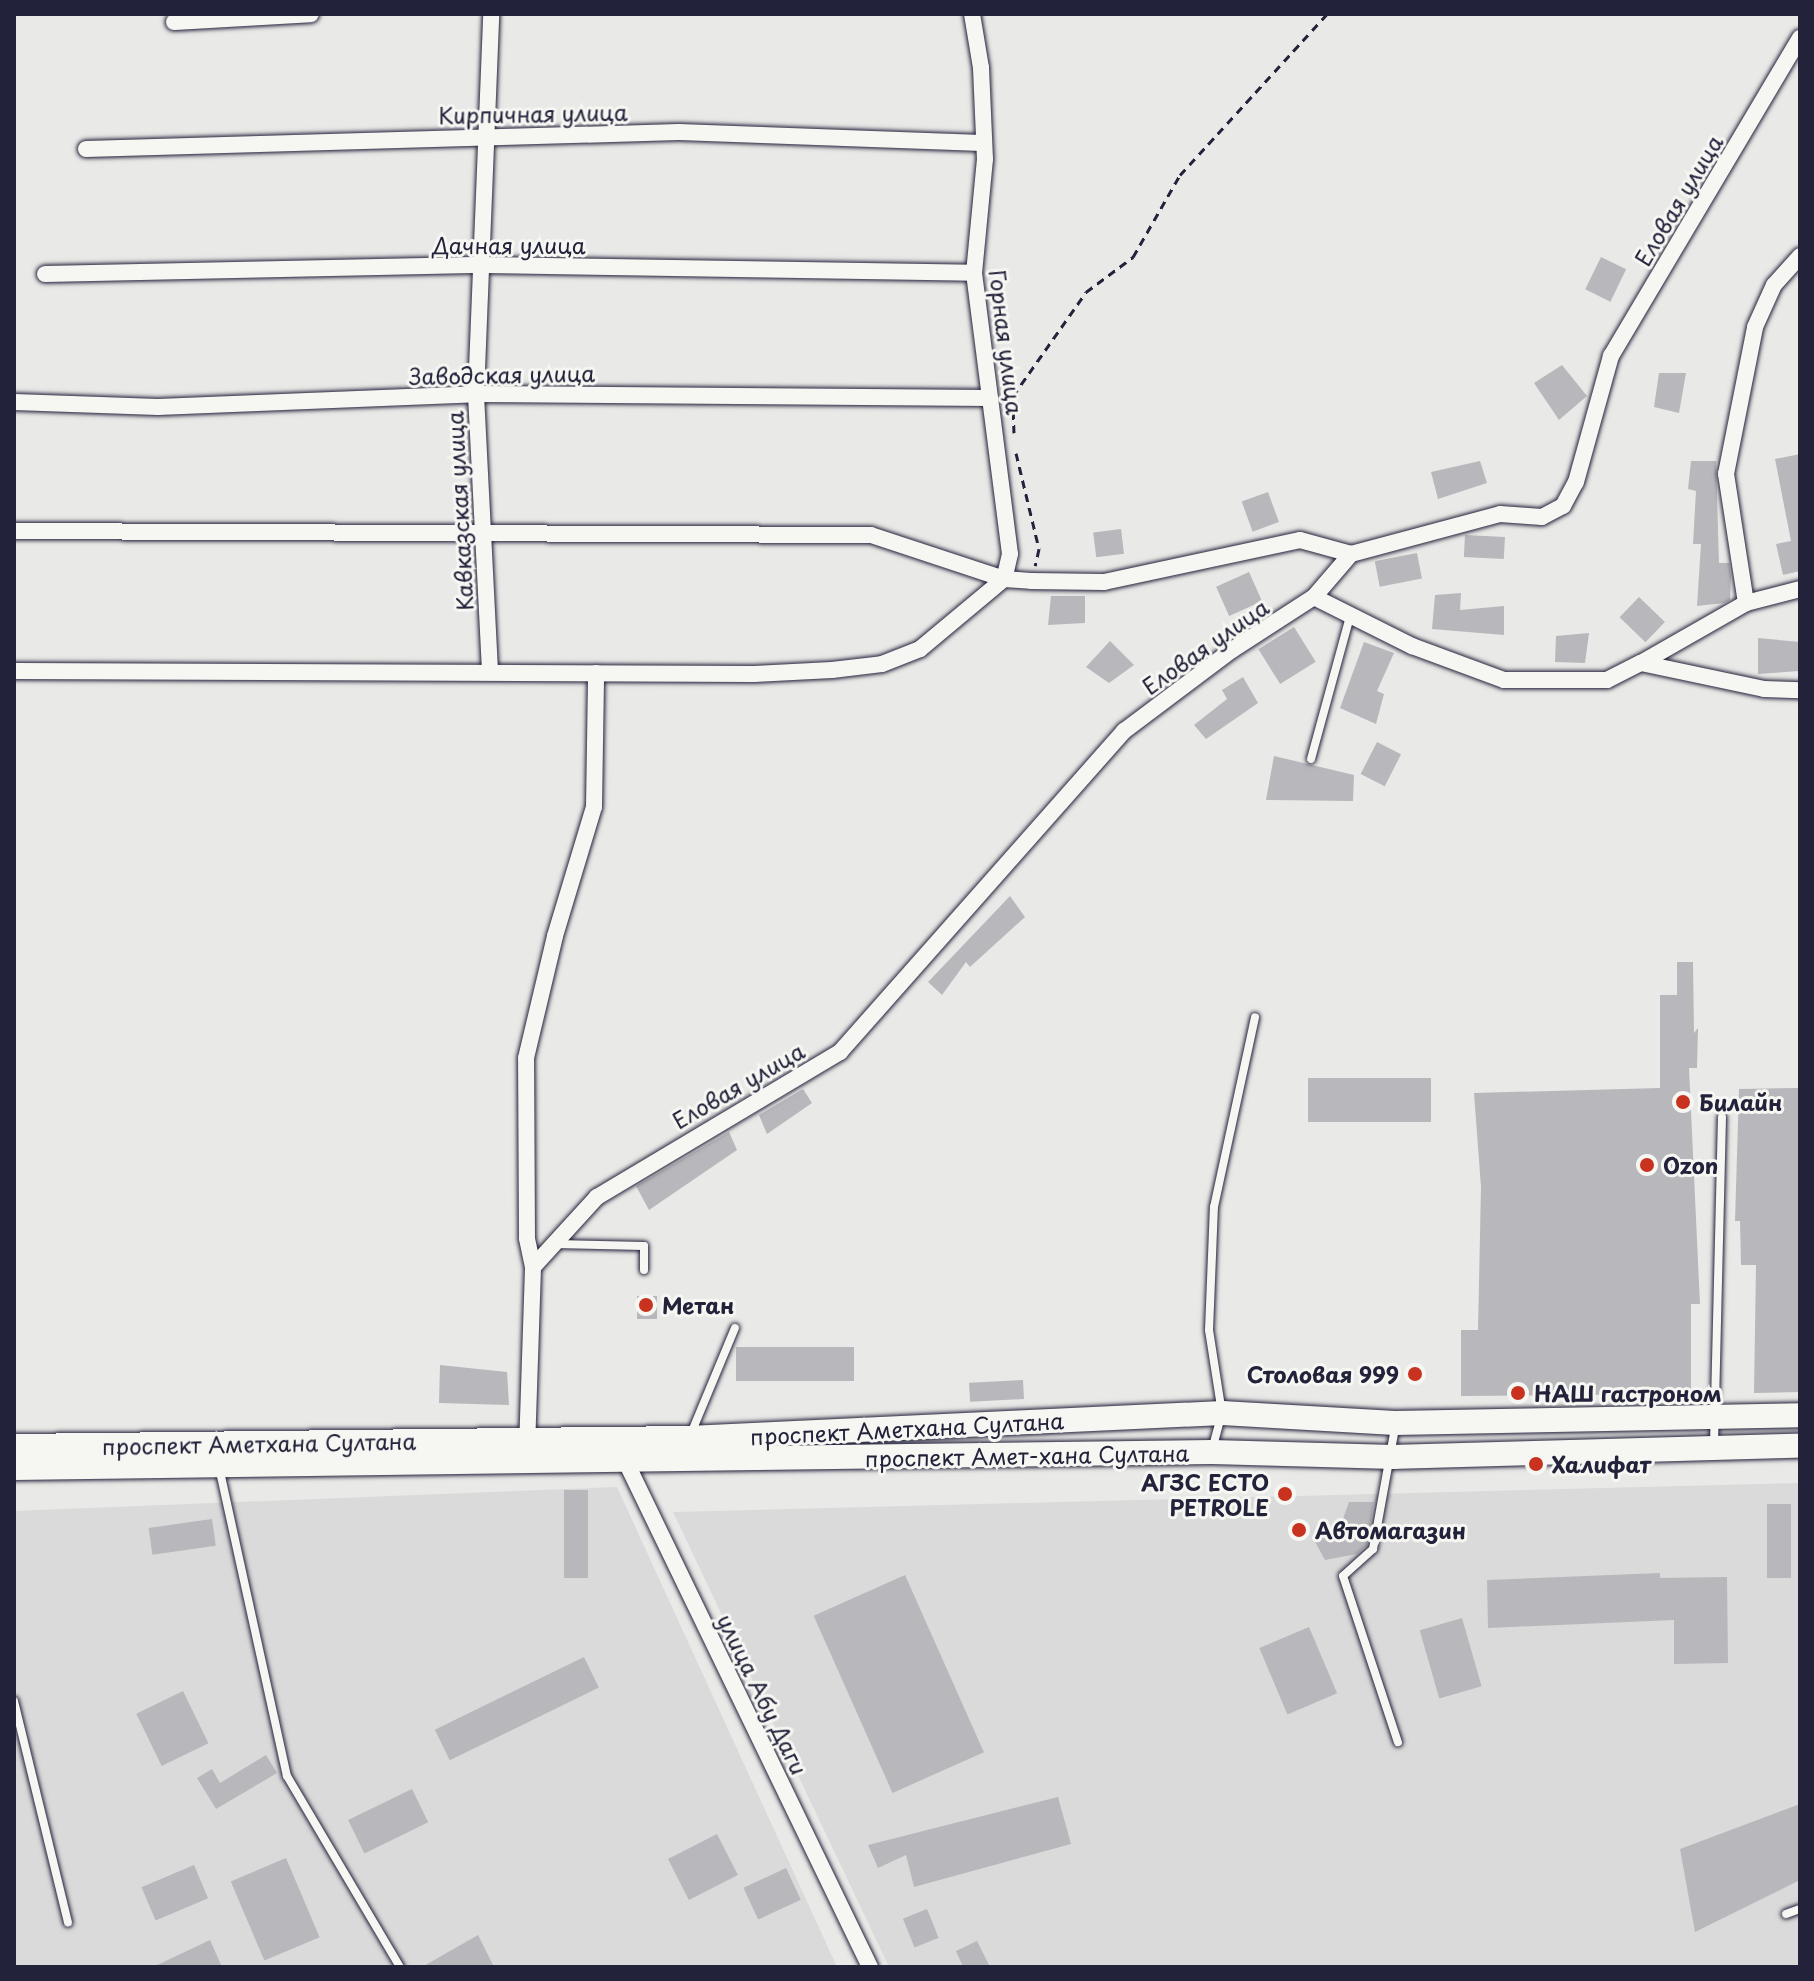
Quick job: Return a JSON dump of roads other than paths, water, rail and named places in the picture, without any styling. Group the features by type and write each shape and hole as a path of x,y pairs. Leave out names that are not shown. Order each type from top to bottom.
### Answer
{"main road":[{"name":"проспект Аметхана Султана","path":"630,1450 689,1438 1222,1413 1395,1423 1800,1415"},
{"name":"проспект Аметхана Султана","path":"14,1446 223,1455"},
{"name":"проспект Амет-хана Султана","path":"14,1468 223,1455 630,1450 677,1461 1212,1452 1394,1457 1800,1446"}],"street":[{"path":"174,22 311,14"},
{"name":"Кавказская улица","path":"490,671 479,533 476,394 485,265 491,14"},
{"name":"Горная улица","path":"972,14 981,68 985,159 974,273 1010,554 1004,579"},
{"name":"Еловая улица","path":"533,1267 597,1197 654,1158 840,1052 1124,731 1232,650 1314,597 1351,554 1500,514 1542,517 1563,506 1576,482 1611,356 1800,38"},
{"name":"Кирпичная улица","path":"86,149 679,132 982,143"},
{"path":"1746,603 1726,474 1755,327 1774,285 1800,256"},
{"name":"Дачная улица","path":"45,274 485,265 974,273"},
{"name":"Заводская улица","path":"14,402 158,407 476,394 990,398"},
{"path":"14,531 871,535 1004,579 1031,581 1104,582 1300,540 1351,554"},
{"path":"14,671 754,674 882,664 920,649 1004,579"},
{"path":"1314,597 1412,646 1504,680 1607,680 1746,603 1800,589"},
{"path":"1641,663 1764,689 1800,690"},
{"path":"527,1452 533,1267 527,1238 526,1058 555,936 594,807 596,673"},
{"name":"улица Абу Даги","path":"630,1450 870,1967"}],"lane":[{"path":"1311,759 1350,615"},
{"path":"1212,1452 1222,1413 1209,1330 1214,1207 1255,1017"},
{"path":"1714,1449 1722,1117"},
{"path":"554,1244 644,1246 644,1270"},
{"path":"677,1461 735,1328"},
{"path":"1395,1423 1394,1457 1373,1549 1343,1576 1398,1742"},
{"path":"223,1455 287,1776 400,1967"},
{"path":"14,1701 68,1923"},
{"path":"1786,1914 1800,1909"}],"place":[{"name":"Билайн","path":"1683,1102"},
{"name":"Ozon","path":"1647,1165"},
{"name":"Метан","path":"646,1305"},
{"name":"Столовая 999","path":"1415,1374"},
{"name":"НАШ гастроном","path":"1518,1393"},
{"name":"Халифат","path":"1536,1464"},
{"name":"АГЗС ECTO PETROLE","path":"1285,1494"},
{"name":"Автомагазин","path":"1299,1530"}]}
